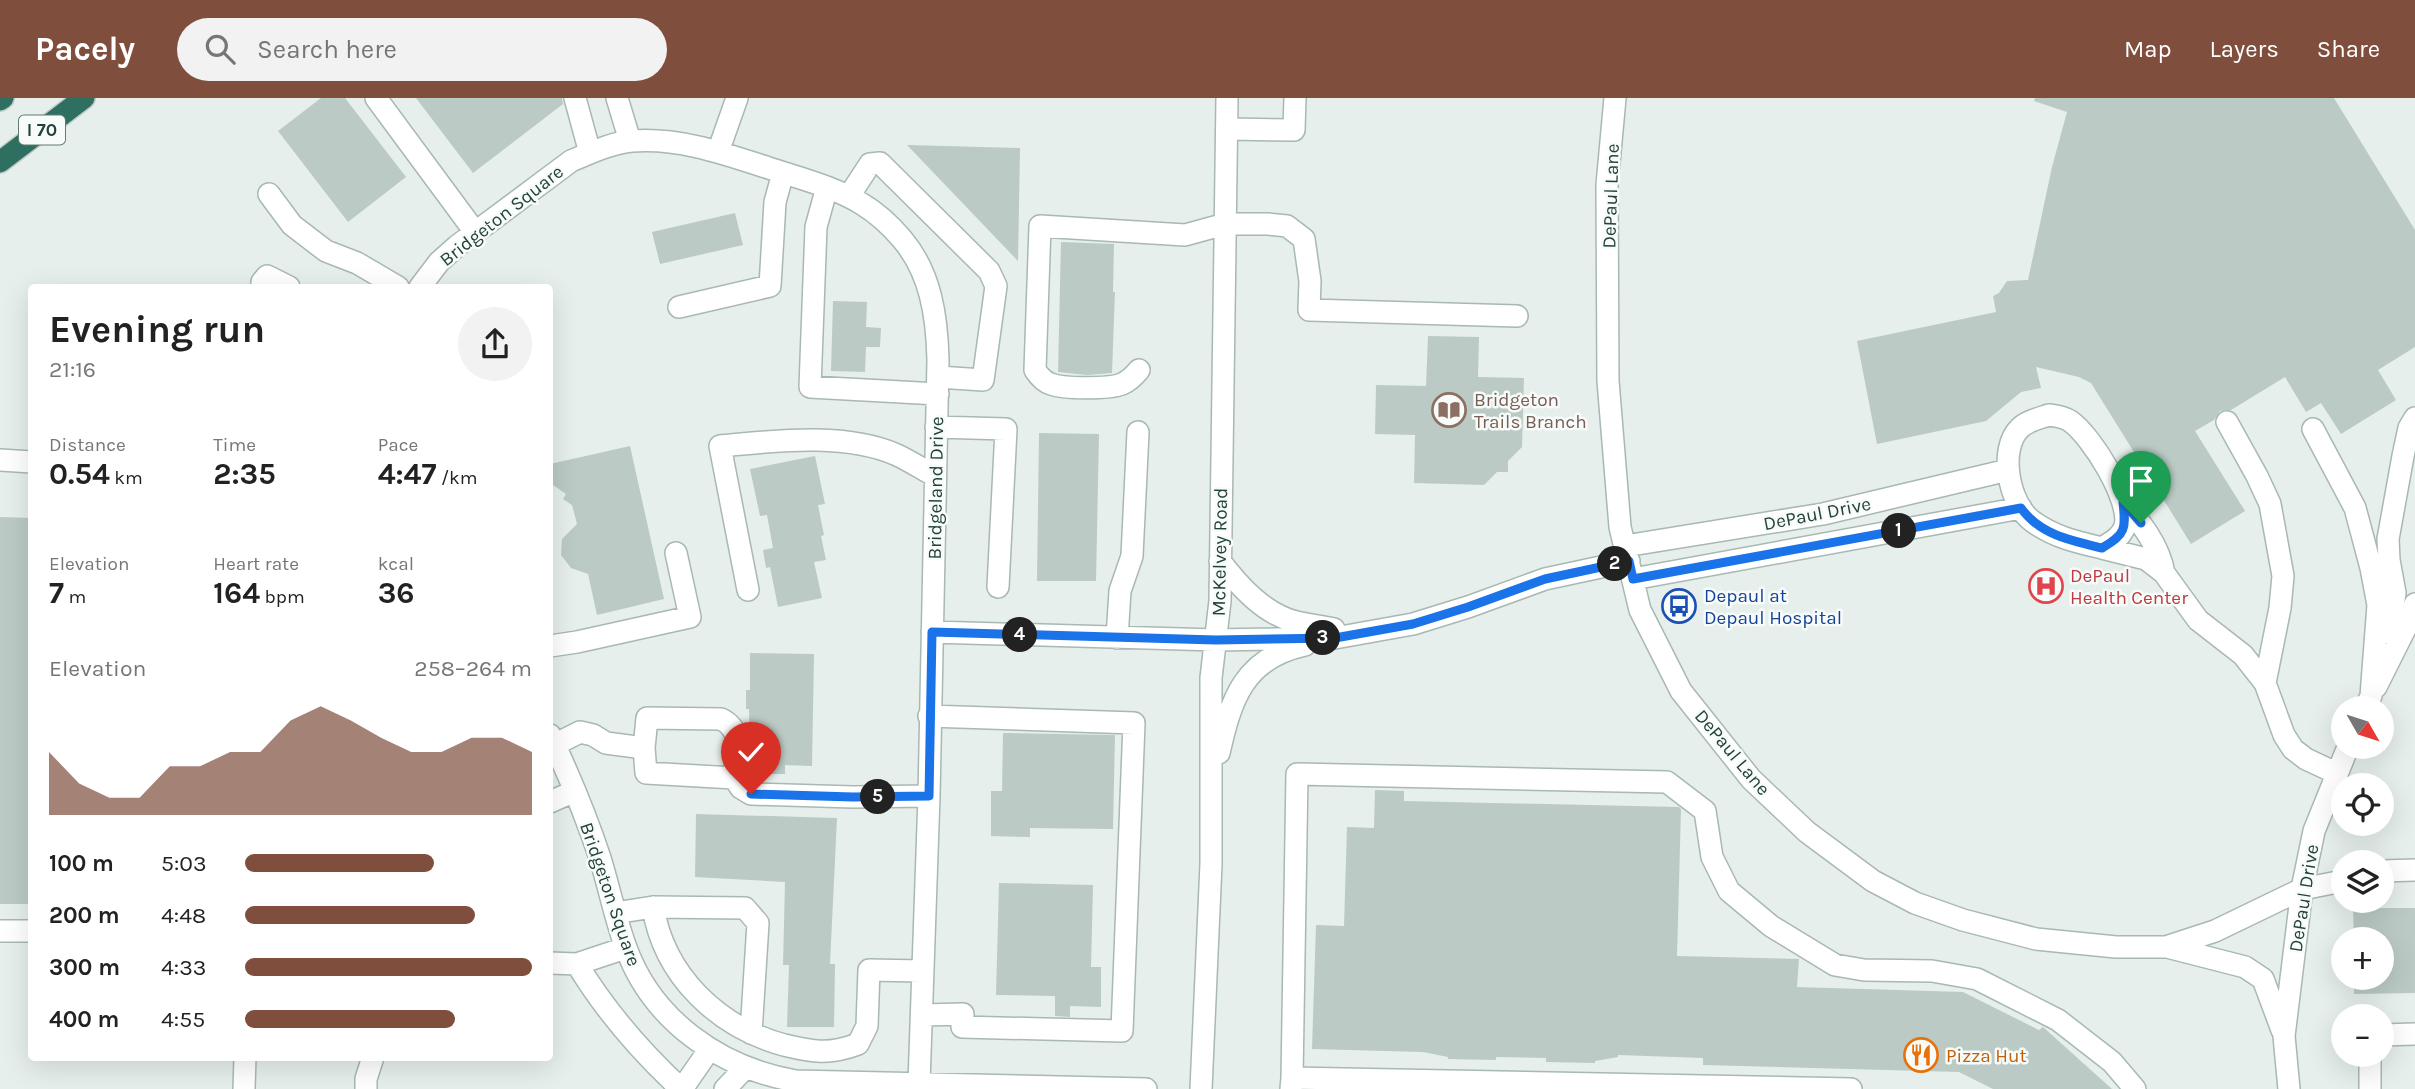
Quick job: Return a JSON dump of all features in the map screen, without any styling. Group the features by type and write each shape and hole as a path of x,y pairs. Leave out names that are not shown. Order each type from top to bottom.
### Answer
{"highway":[{"name":"I 70","path":"0,162 84,98"}],"street":[{"path":"376,98 475,232"},
{"path":"575,98 590,153"},
{"path":"617,98 630,141"},
{"path":"718,152 737,98"},
{"name":"McKelvey Road","path":"1201,1089 1211,864 1211,678 1220,601 1227,98"},
{"path":"1227,129 1294,130 1295,98"},
{"name":"DePaul Lane","path":"1615,98 1607,185 1608,381 1620,527 1640,610 1681,691 1751,779 1807,832 1874,881 1915,903 1963,920 2036,939 2116,947 2166,947 2216,931 2302,889 2331,883"},
{"name":"Bridgeland Drive","path":"590,153 630,141 668,142 718,152 827,187 865,205 889,225 922,271 934,307 938,342 929,796 922,971 930,1085"},
{"name":"Bridgeton Square","path":"422,284 439,262 475,232 571,161 590,153"},
{"path":"827,187 816,227 810,387 938,385 983,380 996,286 989,271 880,163 870,164 849,196"},
{"path":"679,307 770,286 775,202 783,173"},
{"path":"269,194 292,225 326,251 357,262 393,284"},
{"path":"1139,370 1131,379 1120,385 1066,387 1051,384 1035,370 1040,226 1185,234 1225,225 1287,226 1304,239 1310,281 1309,310 1517,316"},
{"path":"262,284 267,276 283,284"},
{"path":"2164,573 2161,556 2141,523 2123,502 2105,465 2088,440 2070,421 2049,415 2020,428 2009,445 2008,470 2012,491 2029,520 2061,539 2146,559 2164,573 2199,620 2243,655 2265,683 2284,735 2293,749 2306,759 2336,772"},
{"path":"2370,696 2390,630 2395,593 2388,539 2409,428 2415,418"},
{"path":"2227,422 2258,476 2270,504 2283,576 2280,608 2265,683"},
{"path":"936,427 1006,429 998,587"},
{"path":"2313,429 2355,509 2371,568 2378,605 2369,696"},
{"path":"1118,638 1120,591 1132,556 1138,432"},
{"path":"748,590 720,446 792,440 863,445 896,455 935,476"},
{"path":"0,460 28,462"},
{"name":"DePaul Drive","path":"932,632 1216,640 1335,638 1413,624 1545,579 1629,562 2008,470"},
{"path":"2102,548 2119,538 2126,525 2123,502"},
{"name":"DePaul Drive","path":"1629,562 2021,508"},
{"path":"553,646 690,617 676,553"},
{"path":"1220,561 1235,582 1274,612 1294,622 1360,633"},
{"path":"2371,696 2415,604"},
{"path":"1211,793 1227,715 1240,687 1263,662 1286,649 1335,638"},
{"path":"923,1015 963,1014 962,1027 1122,1031 1134,723 929,716"},
{"path":"734,778 646,773 644,748 647,718 721,719 731,724 737,734 734,778 741,788 751,794 929,796"},
{"path":"553,741 580,732 593,735 606,743 644,748"},
{"name":"Bridgeton Square","path":"553,746 575,791 597,851 625,948 639,976 663,1008 709,1050 745,1068 796,1081 1146,1089"},
{"name":"DePaul Drive","path":"2289,1089 2284,1036 2302,889 2314,831 2342,760"},
{"path":"1851,1089 1292,1084 1297,774 1667,782 1705,811 1712,857 1729,891 1771,926 1835,965 1864,970 1932,971 1977,979 2058,1020 2112,1062 2135,1089"},
{"path":"553,801 575,791"},
{"path":"2394,871 2415,870"},
{"path":"653,907 662,945 685,982 706,1004 732,1024 751,1033 809,1051 838,1052 858,1044 867,1026 869,970 922,971"},
{"path":"615,913 653,907 745,908 758,923 751,1033"},
{"path":"0,930 28,931"},
{"path":"2166,947 2245,967 2263,979 2284,1036"},
{"path":"553,963 577,964 625,948"},
{"path":"577,964 616,1023 643,1054 682,1089 709,1050"},
{"path":"2394,1035 2415,1034"},
{"path":"244,1089 245,1061"},
{"path":"366,1089 372,1061"},
{"path":"2370,1067 2370,1089"},
{"path":"725,1089 745,1068"}],"building":[{"path":"321,98 345,98 406,177 348,222 278,131"},
{"path":"416,98 562,98 563,104 473,173"},
{"path":"2035,98 2334,98 2415,230 2415,347 2378,370 2396,400 2341,434 2321,403 2306,412 2285,377 2231,410 2220,411 2214,420 2195,431 2245,511 2191,544 2091,383 2079,377 2036,367 2041,388 2021,392 1986,421 1877,444 1857,341 1996,312 1993,296 1999,293 2007,281 2028,280 2052,167 2067,112 2034,101"},
{"path":"907,145 1020,148 1018,261"},
{"path":"735,213 743,245 660,264 652,232"},
{"path":"1061,242 1114,244 1112,373 1087,375 1058,372"},
{"path":"833,301 867,302 866,327 881,328 880,347 866,347 865,372 831,371"},
{"name":"Bridgeton Trails Branch","path":"1428,336 1479,337 1478,377 1524,378 1522,447 1508,461 1508,472 1497,472 1484,485 1414,483 1415,435 1375,434 1376,385 1426,386"},
{"path":"1039,433 1099,434 1096,581 1037,581"},
{"path":"630,446 664,599 597,615 588,574 571,568 561,555 562,539 577,524 572,505 563,499 566,494 553,485 553,463"},
{"path":"815,456 825,504 818,505 826,560 814,562 822,598 778,607 770,567 766,568 763,550 773,548 767,515 760,516 750,469"},
{"path":"0,517 28,518 28,904 0,904"},
{"path":"750,653 814,654 812,766 785,765 785,774 748,774 750,744 746,690 750,690"},
{"path":"1003,733 1115,735 1113,829 1030,828 1030,837 991,836 991,791 1002,791"},
{"path":"1375,790 1404,791 1404,801 1679,807 1677,956 1799,959 1797,987 1963,992 2039,1030 2043,1027 2112,1089 1993,1089 1959,1072 1703,1065 1703,1058 1618,1055 1595,1063 1546,1062 1546,1058 1448,1059 1423,1052 1312,1049 1316,925 1344,926 1347,827 1374,828"},
{"path":"696,814 837,818 830,964 835,964 834,1027 787,1027 789,965 783,965 785,882 695,877"},
{"path":"999,883 1093,885 1091,967 1101,967 1101,1007 1070,1006 1070,1017 1055,1016 1055,996 996,995"},
{"path":"2394,908 2415,908 2415,993 2354,994 2354,990 2394,990 2394,927 2354,927 2353,913 2394,913"}],"place":[{"name":"Bridgeton Trails Branch","path":"1449,410"},
{"name":"DePaul Health Center","path":"2046,586"},
{"name":"Depaul at Depaul Hospital","path":"1679,606"},
{"name":"Pizza Hut","path":"1921,1055"}],"route":[{"path":"751,794 929,796 932,632 1216,640 1335,638 1413,624 1545,579 1629,561 1633,579 2021,508 2029,520 2061,539 2102,548 2119,538 2126,525 2123,502 2141,523"}]}
